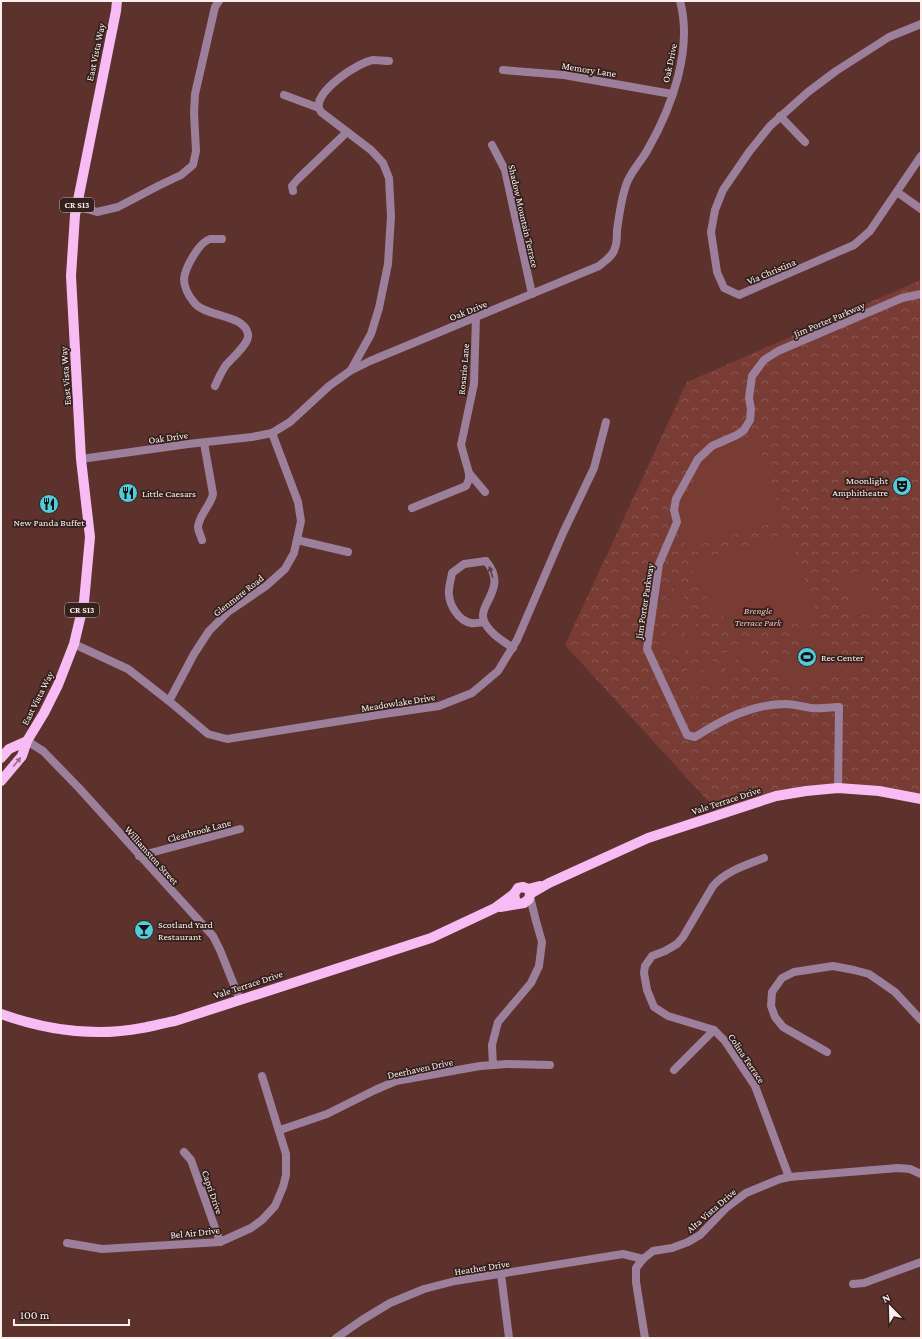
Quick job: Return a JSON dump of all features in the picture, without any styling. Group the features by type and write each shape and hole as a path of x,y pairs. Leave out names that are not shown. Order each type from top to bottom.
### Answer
{"main road":[{"name":"East Vista Way","path":"1,781 22,756 27,741 44,713 58,685 74,644 84,602 90,537 81,460 70,276 77,206 117,1"},
{"name":"East Vista Way","path":"1,758 9,749 27,741"},
{"name":"Vale Terrace Drive","path":"1,1014 18,1020 76,1032 119,1031 175,1021 431,938 494,908 524,897 549,883 648,838 776,796 838,788 879,791 921,799"}],"street":[{"path":"77,206 97,212 118,207 181,176 193,165 196,151 194,113 195,94 215,7 218,1"},
{"name":"Oak Drive","path":"81,460 272,433 290,422 330,386 350,371 370,361 599,266 611,256 615,248 620,207 626,185 633,169 647,151 663,122 677,82 684,43 683,13 680,1"},
{"name":"Via Christina","path":"921,24 889,37 842,67 808,92 770,126 749,152 723,190 715,210 711,232 717,272 724,288 739,295 854,245 870,230 921,156"},
{"path":"350,371 370,334 379,308 388,264 391,216 389,178 383,163 371,150 321,112 318,106 320,97 337,80 351,69 372,60 388,61"},
{"name":"Memory Lane","path":"503,70 564,75 672,94"},
{"path":"284,95 319,108"},
{"path":"780,116 804,142"},
{"path":"293,191 292,186 298,179 347,132"},
{"name":"Shadow Mountain Terrace","path":"492,145 505,170 532,294"},
{"path":"896,192 921,209"},
{"path":"215,386 226,366 247,341 249,334 245,327 234,319 202,309 193,303 184,281 185,272 202,243 210,239 222,240"},
{"name":"Jim Porter Parkway","path":"838,788 838,707 812,708 788,704 763,706 737,713 695,737 687,735 647,649 659,564 677,522 674,510 676,499 698,459 712,446 737,435 744,430 750,420 751,409 749,398 752,376 764,360 778,351 902,298 921,294"},
{"name":"Rosario Lane","path":"469,473 461,445 474,384 476,317"},
{"name":"Meadowlake Drive","path":"74,644 128,669 208,734 227,739 439,706 472,693 498,671 513,648 563,533 594,468 606,422"},
{"name":"Glenmere Road","path":"169,701 194,654 209,631 228,612 266,586 285,569 294,552 301,521 298,502 272,433"},
{"path":"202,540 198,528 200,521 212,500 213,494 204,443"},
{"path":"469,473 485,492"},
{"path":"412,508 466,486 469,480 469,473"},
{"path":"297,540 348,552"},
{"path":"484,622 473,624 466,622 456,613 451,604 448,593 452,573 464,564 486,561 490,566 495,584 482,614 484,622 491,631 513,648"},
{"name":"Williamston Street","path":"27,741 44,751 213,936 240,1000"},
{"name":"Clearbrook Lane","path":"140,856 240,829"},
{"name":"Colina Terrace","path":"764,858 729,872 718,880 683,937 677,944 652,956 645,966 644,973 647,990 654,1006 668,1016 714,1030 724,1041 755,1086 789,1177"},
{"path":"493,1065 492,1045 498,1022 531,984 539,966 542,942 536,921 524,897"},
{"path":"827,1052 783,1027 775,1017 770,1006 772,992 782,978 794,972 833,966 869,974 895,992 921,1020"},
{"path":"674,1070 714,1030"},
{"name":"Deerhaven Drive","path":"280,1130 327,1114 396,1081 480,1066 550,1065"},
{"name":"Bel Air Drive","path":"67,1243 102,1249 220,1242 250,1228 262,1220 275,1206 283,1187 286,1175 286,1154 280,1130 262,1076"},
{"name":"Capri Drive","path":"184,1152 191,1160 220,1242"},
{"name":"Alta Vista Drive","path":"643,1260 653,1251 672,1248 688,1242 700,1235 727,1207 746,1193 780,1179 898,1168 910,1169 921,1174"},
{"name":"Heather Drive","path":"336,1338 390,1303 424,1289 455,1281 623,1254 643,1260"},
{"path":"643,1260 636,1268 636,1282 645,1338"},
{"path":"853,1284 864,1283 921,1262"},
{"path":"501,1274 509,1338"}],"green space":[{"name":"Brengle Terrace Park","path":"921,280 921,799 810,790 720,814 565,645 687,382"},
{"path":"756,435 782,520 686,549 681,521 682,501 711,452"},
{"path":"788,532 817,615 773,632 715,614 690,566"},
{"path":"866,568 873,585 842,597 835,581"},
{"path":"675,578 682,592 676,595 669,581"},
{"path":"667,582 674,596 667,599 661,585"},
{"path":"875,590 882,606 851,619 844,603"},
{"path":"684,597 691,611 684,614 678,600"},
{"path":"676,601 683,615 676,618 670,604"},
{"path":"694,621 705,645 694,651 682,626"},
{"name":"Rec Center","path":"818,626 833,661 848,654 854,668 809,687 805,678 788,685 777,660 806,647 801,633"},
{"path":"675,630 686,654 675,660 663,635"},
{"path":"750,641 761,665 750,671 738,646"},
{"path":"731,650 742,674 731,680 719,655"},
{"path":"712,659 723,683 712,689 700,664"},
{"path":"693,668 704,693 693,698 681,673"}],"place":[{"name":"Moonlight Amphitheatre","path":"902,486"},
{"name":"Little Caesars","path":"128,493"},
{"name":"New Panda Buffet","path":"49,504"},
{"name":"Rec Center","path":"807,657"},
{"name":"Scotland Yard Restaurant","path":"144,930"}]}
